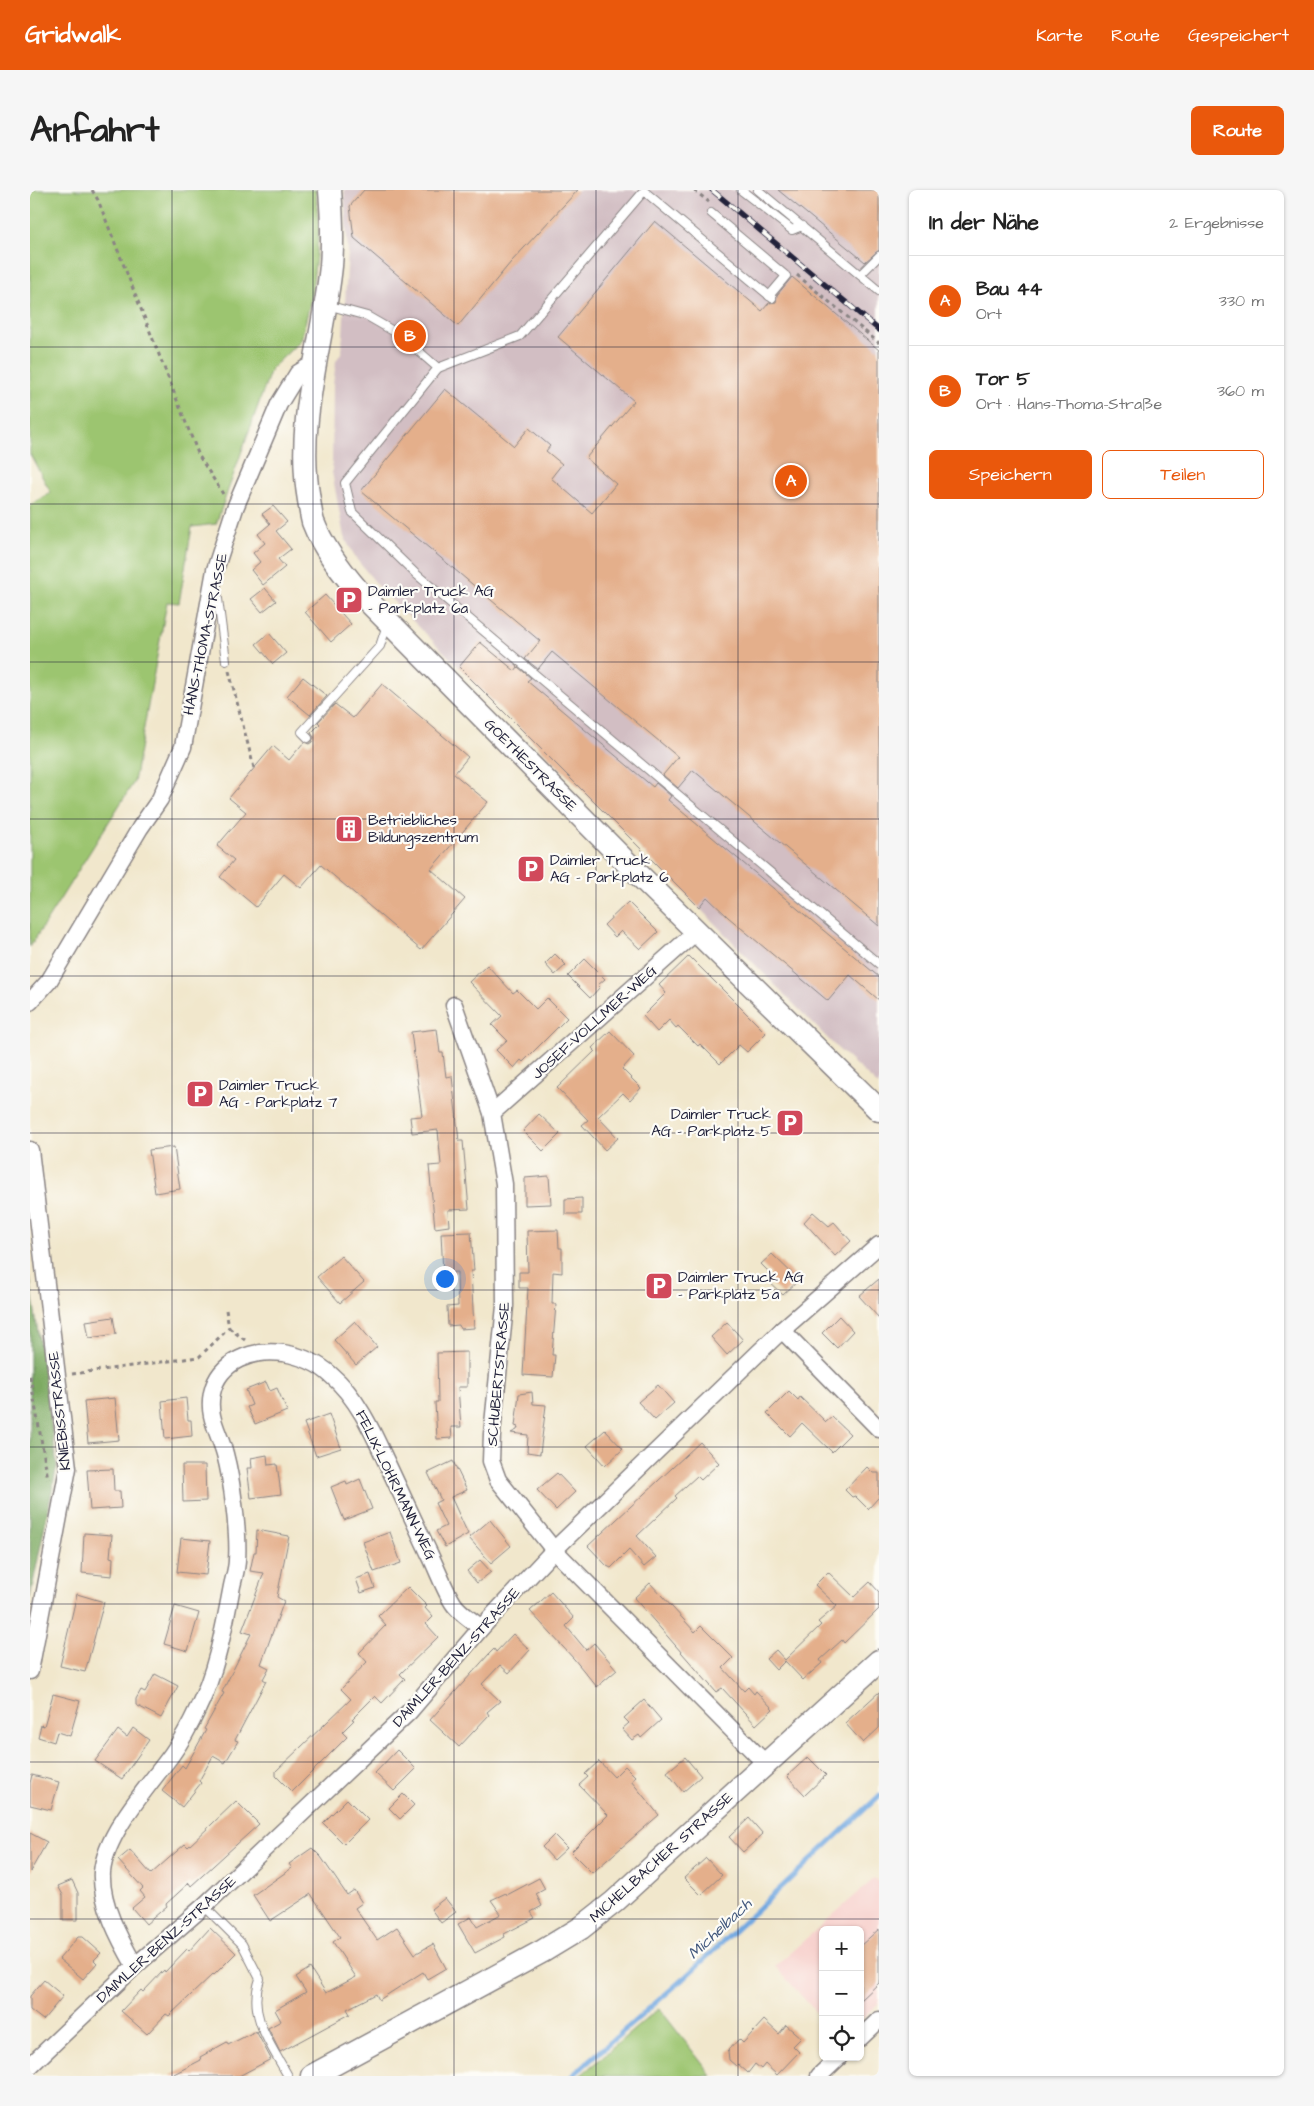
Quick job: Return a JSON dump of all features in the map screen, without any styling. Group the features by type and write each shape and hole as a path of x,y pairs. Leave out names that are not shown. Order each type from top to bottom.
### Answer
{"street":[{"path":"316,362 331,266 332,220 330,190"},
{"name":"HANS-THOMA-STRASSE","path":"30,1002 49,981 140,828 160,800 182,746 216,570 235,508 279,404 298,373 316,362"},
{"name":"GOETHESTRASSE","path":"316,362 306,418 305,463 307,488 313,522 341,571 628,864 879,1110"},
{"name":"JOSEF-VOLLMER-WEG","path":"492,1113 697,931"},
{"name":"SCHUBERTSTRASSE","path":"454,1005 492,1113 504,1184 505,1306 491,1461 498,1480 554,1550 766,1763"},
{"name":"KNIEBISSTRASSE","path":"30,1150 68,1468 30,1671"},
{"name":"DAIMLER-BENZ-STRASSE","path":"30,2066 135,1966 204,1906 409,1712 481,1628 554,1550 782,1330 879,1245"},
{"path":"782,1330 879,1429"},
{"name":"FELIX-LOHRMANN-WEG","path":"135,1966 119,1938 111,1919 102,1873 109,1846 143,1792 174,1752 199,1706 221,1643 238,1559 234,1513 225,1456 211,1419 212,1391 220,1376 230,1364 248,1355 262,1352 283,1353 304,1358 316,1364 341,1385 352,1397 374,1435 454,1606 481,1628"},
{"name":"MICHELBACHER STRASSE","path":"312,2076 543,1951 581,1928 614,1902 879,1661"},
{"path":"864,2034 879,2020"},
{"path":"819,2076 835,2061"}],"lane":[{"path":"742,190 792,230 802,226"},
{"path":"758,190 879,290"},
{"path":"711,214 786,276 771,297 643,191 520,336 438,368 345,483 352,512 416,574 879,964"},
{"path":"860,275 879,256"},
{"path":"325,305 367,316 400,335 438,368"},
{"path":"216,570 218,607 226,661"},
{"path":"308,738 302,732 380,646 389,620"},
{"path":"204,1906 242,1944 260,1979 255,2005 259,2019 288,2076"}],"path":[{"path":"92,190 98,200 199,456 229,504 235,508"},
{"path":"871,337 879,343"},
{"path":"226,661 254,768"},
{"path":"57,1376 199,1357 228,1328 226,1310"},
{"path":"30,1376 53,1504 60,1511"}],"shaded area":[{"path":"344,190 879,190 879,1086 836,1047 380,588 357,560 344,537 332,472 333,385 336,361 341,353 348,252"},
{"path":"875,1878 879,1883 879,2004 864,2017 864,1926 820,1926"},
{"path":"819,1927 819,2016 775,1966"}],"green space":[{"path":"30,190 316,190 319,231 311,299 301,340 271,369 216,524 192,527 179,603 167,602 134,782 30,947 30,505 51,493 30,454"},
{"path":"30,1277 57,1466 30,1598"},
{"path":"659,2008 712,2076 580,2076"}],"building":[{"path":"364,190 578,190 511,262 458,326 354,238 350,206"},
{"path":"778,190 879,190 879,250 865,262"},
{"path":"655,221 762,311 769,303 776,302 777,295 792,277 879,350 879,926 693,770 678,788 663,775 678,757 552,652 538,669 525,659 540,641 361,491 445,389 514,446 529,428 550,446 546,451 562,464 551,478 592,513 616,484 586,458 634,401 558,337"},
{"path":"273,506 287,522 276,531 291,549 278,559 285,567 263,585 251,570 260,562 253,553 265,543 258,534 270,524 262,514"},
{"path":"265,588 276,601 262,612 251,599"},
{"path":"325,595 351,624 331,642 305,612"},
{"path":"269,633 286,653 273,664 256,644"},
{"path":"480,642 515,671 518,667 531,678 527,681 653,787 656,783 671,796 668,800 879,977 879,1000 850,975 828,1001 707,897 699,907 459,667"},
{"path":"303,677 327,696 310,715 287,696"},
{"name":"Betriebliches Bildungszentrum","path":"382,684 468,757 454,774 488,802 431,869 465,899 421,950 321,865 301,888 284,874 256,907 220,877 234,860 217,846 246,812 229,798 273,746 289,760 304,742 309,744 312,742 314,737 311,733 320,724 318,722 335,704 353,718"},
{"path":"628,902 658,932 640,949 621,931 615,937 604,925"},
{"path":"555,954 566,965 555,975 545,964"},
{"path":"689,956 766,1033 747,1052 739,1045 720,1064 700,1044 698,1046 678,1026 676,1028 669,1020 657,1032 643,1016 666,993 659,985"},
{"path":"585,959 605,979 598,985 600,987 590,998 568,976"},
{"path":"487,965 513,993 517,990 536,1009 547,998 567,1018 523,1062 521,1060 514,1068 496,1050 507,1040 492,1025 502,1016 469,982"},
{"path":"437,1029 446,1077 452,1076 459,1141 463,1141 469,1209 448,1210 449,1226 435,1228 429,1166 441,1165 438,1130 412,1133 410,1117 422,1116 411,1032"},
{"path":"610,1031 634,1056 622,1069 641,1088 630,1100 623,1093 598,1117 618,1138 605,1150 582,1125 588,1120 557,1088 595,1051 592,1048"},
{"path":"539,1114 560,1134 543,1151 523,1131"},
{"path":"174,1147 180,1189 155,1193 149,1150"},
{"path":"549,1176 551,1204 525,1205 525,1178"},
{"path":"582,1198 582,1214 565,1214 565,1199"},
{"path":"813,1212 829,1226 834,1222 851,1241 835,1256 804,1222"},
{"path":"558,1230 559,1248 562,1248 562,1273 553,1272 552,1304 556,1304 552,1355 555,1355 553,1377 523,1375 528,1288 519,1288 519,1272 528,1272 527,1231"},
{"path":"471,1232 474,1271 471,1271 474,1328 460,1329 459,1325 448,1326 447,1307 458,1306 457,1272 443,1273 441,1233"},
{"path":"772,1254 799,1280 783,1295 766,1279 771,1274 761,1264"},
{"path":"341,1256 364,1282 340,1303 317,1277"},
{"path":"879,1279 879,1318 859,1296"},
{"path":"839,1316 853,1331 837,1348 822,1333"},
{"path":"113,1317 116,1334 89,1338 86,1321"},
{"path":"355,1321 377,1347 356,1365 334,1340"},
{"path":"727,1322 743,1340 727,1355 711,1337"},
{"path":"467,1352 467,1387 458,1387 461,1427 451,1427 452,1438 437,1439 435,1402 438,1402 437,1353"},
{"path":"266,1382 270,1391 277,1388 287,1411 255,1424 247,1407 252,1405 246,1390"},
{"path":"658,1385 674,1403 655,1420 638,1402"},
{"path":"789,1391 798,1400 800,1397 826,1422 832,1417 850,1434 832,1452 802,1423 790,1436 767,1413"},
{"path":"532,1392 533,1404 546,1405 540,1454 527,1452 528,1435 511,1433 517,1430 518,1427 515,1426 519,1394"},
{"path":"115,1398 119,1440 88,1443 84,1401"},
{"path":"186,1398 188,1420 191,1420 192,1436 165,1439 162,1401"},
{"path":"329,1414 341,1448 316,1456 304,1423"},
{"path":"605,1430 623,1449 605,1466 587,1446"},
{"path":"700,1442 719,1463 701,1480 697,1476 637,1536 656,1557 644,1567 629,1550 611,1568 607,1566 588,1546"},
{"path":"267,1455 268,1465 277,1464 281,1494 251,1498 247,1468 252,1468 251,1458"},
{"path":"453,1461 467,1490 451,1497 468,1534 445,1547 436,1531 446,1526 435,1503 441,1500 428,1473"},
{"path":"182,1465 205,1465 206,1501 183,1502"},
{"path":"867,1467 873,1473 879,1473 879,1497 868,1509 855,1496 852,1497 845,1490"},
{"path":"113,1469 114,1491 120,1491 121,1508 90,1510 87,1470"},
{"path":"557,1473 575,1492 556,1510 537,1490"},
{"path":"360,1479 372,1509 344,1520 331,1487 346,1481 347,1485"},
{"path":"490,1520 511,1546 491,1563 469,1538"},
{"path":"257,1530 289,1536 277,1597 284,1601 261,1664 269,1668 263,1679 266,1681 235,1740 238,1741 225,1763 213,1756 199,1781 201,1783 182,1807 162,1791 182,1765 185,1768 206,1730 204,1729 224,1693 222,1692 251,1634 242,1631 264,1573 250,1571 254,1552 256,1552"},
{"path":"390,1532 401,1563 374,1572 363,1542"},
{"path":"84,1533 112,1535 110,1557 113,1558 112,1576 82,1573"},
{"path":"181,1538 210,1541 206,1575 177,1572"},
{"path":"480,1560 491,1572 477,1583 467,1571"},
{"path":"828,1572 854,1597 870,1582 879,1592 879,1609 844,1643 842,1640 820,1660 822,1663 803,1680 785,1661 776,1670 766,1659 776,1650 785,1660 821,1625 818,1622 837,1606 815,1585"},
{"path":"370,1574 375,1588 361,1593 356,1579"},
{"path":"650,1583 695,1632 701,1626 733,1658 723,1668 744,1691 748,1687 754,1694 756,1691 773,1709 756,1725 722,1688 716,1692 634,1598"},
{"path":"408,1587 427,1606 425,1608 433,1617 426,1624 438,1637 400,1674 405,1679 382,1703 375,1696 352,1719 354,1720 342,1732 347,1737 292,1792 276,1776 276,1771 351,1699 341,1689 367,1662 359,1653 386,1625 378,1616"},
{"path":"551,1592 574,1618 566,1626 586,1650 594,1643 617,1670 597,1687 530,1611"},
{"path":"77,1594 104,1602 85,1672 60,1666"},
{"path":"175,1606 199,1613 188,1651 164,1644"},
{"path":"513,1634 530,1650 509,1673 500,1665 482,1684 500,1701 487,1712 489,1715 459,1747 430,1720 489,1654 494,1649 496,1652"},
{"path":"155,1674 178,1686 161,1718 136,1705 136,1699 141,1690 145,1692"},
{"path":"879,1692 879,1728 863,1743 845,1723"},
{"path":"53,1694 80,1701 70,1736 57,1732 54,1742 38,1737 41,1725 44,1726"},
{"path":"644,1700 661,1720 641,1738 639,1735 632,1740 622,1729 629,1723 624,1718"},
{"path":"133,1728 149,1740 122,1779 95,1761 118,1730 127,1737"},
{"path":"397,1750 416,1769 394,1791 375,1773"},
{"path":"685,1757 701,1776 683,1792 667,1772"},
{"path":"808,1757 826,1775 805,1795 787,1776"},
{"path":"599,1761 614,1777 625,1766 636,1777 631,1781 659,1815 592,1873 571,1852 608,1815 579,1785 588,1777 585,1774"},
{"path":"32,1775 59,1782 51,1810 30,1805"},
{"path":"403,1794 414,1805 400,1819 389,1808"},
{"path":"347,1799 368,1820 344,1844 323,1823"},
{"path":"236,1801 259,1824 191,1886 189,1883 146,1924 132,1908 145,1897 140,1891 143,1888 118,1860 130,1850 151,1874 185,1844 188,1847"},
{"path":"749,1818 763,1834 743,1852 729,1837"},
{"path":"30,1833 47,1842 30,1872"},
{"path":"554,1835 567,1848 554,1860 542,1847"},
{"path":"312,1848 321,1857 347,1895 354,1890 362,1903 355,1908 377,1940 397,1927 415,1954 433,1944 446,1968 427,1979 423,1972 379,2000 376,1994 347,2009 350,2014 280,2052 268,2028 281,2021 275,2010 306,1992 296,1977 310,1968 326,1993 356,1977 333,1942 340,1937 311,1894 270,1921 253,1895 292,1868 289,1864"},
{"path":"706,1858 722,1875 701,1895 684,1878"},
{"path":"539,1878 545,1889 536,1894 542,1906 531,1912 535,1918 504,1934 505,1937 475,1953 458,1924 471,1917 477,1927 501,1914 491,1900 506,1893 507,1895"},
{"path":"72,1880 78,1893 78,1920 63,1920 63,1895 58,1886"},
{"path":"445,1898 456,1912 441,1923 431,1909"},
{"path":"210,1928 236,1953 169,2016 166,2014 147,2034 121,2011 141,1990 143,1992 164,1970 165,1972 187,1949 189,1951"},
{"path":"879,1929 879,1983 864,1997 864,1971 864,1942"},
{"path":"78,1937 83,1937 101,1953 94,1960 97,1963 83,1979 59,1959"},
{"path":"44,1980 63,1996 43,2020 30,2010 30,1996"},
{"path":"764,2020 779,2034 786,2025 801,2038 793,2046 799,2052 777,2075 765,2064 761,2069 755,2064 748,2073 738,2064 736,2066 729,2060 728,2051 739,2039 743,2043"},
{"path":"256,2031 271,2059 239,2076 170,2076 201,2060 200,2057 227,2042 228,2045"}],"waterway":[{"name":"Michelbach","path":"572,2076 683,1979 879,1796"}],"railway":[{"path":"712,190 879,330"}],"place":[{"name":"Tor 5","path":"410,336"},
{"name":"Bau 44","path":"791,481"},
{"name":"Daimler Truck AG − Parkplatz 6a","path":"349,600"},
{"name":"Betriebliches Bildungszentrum","path":"349,829"},
{"name":"Daimler Truck AG − Parkplatz 6","path":"531,869"},
{"name":"Daimler Truck AG − Parkplatz 7","path":"200,1094"},
{"name":"Daimler Truck AG − Parkplatz 5","path":"790,1123"},
{"name":"Daimler Truck AG − Parkplatz 5a","path":"659,1286"}]}
